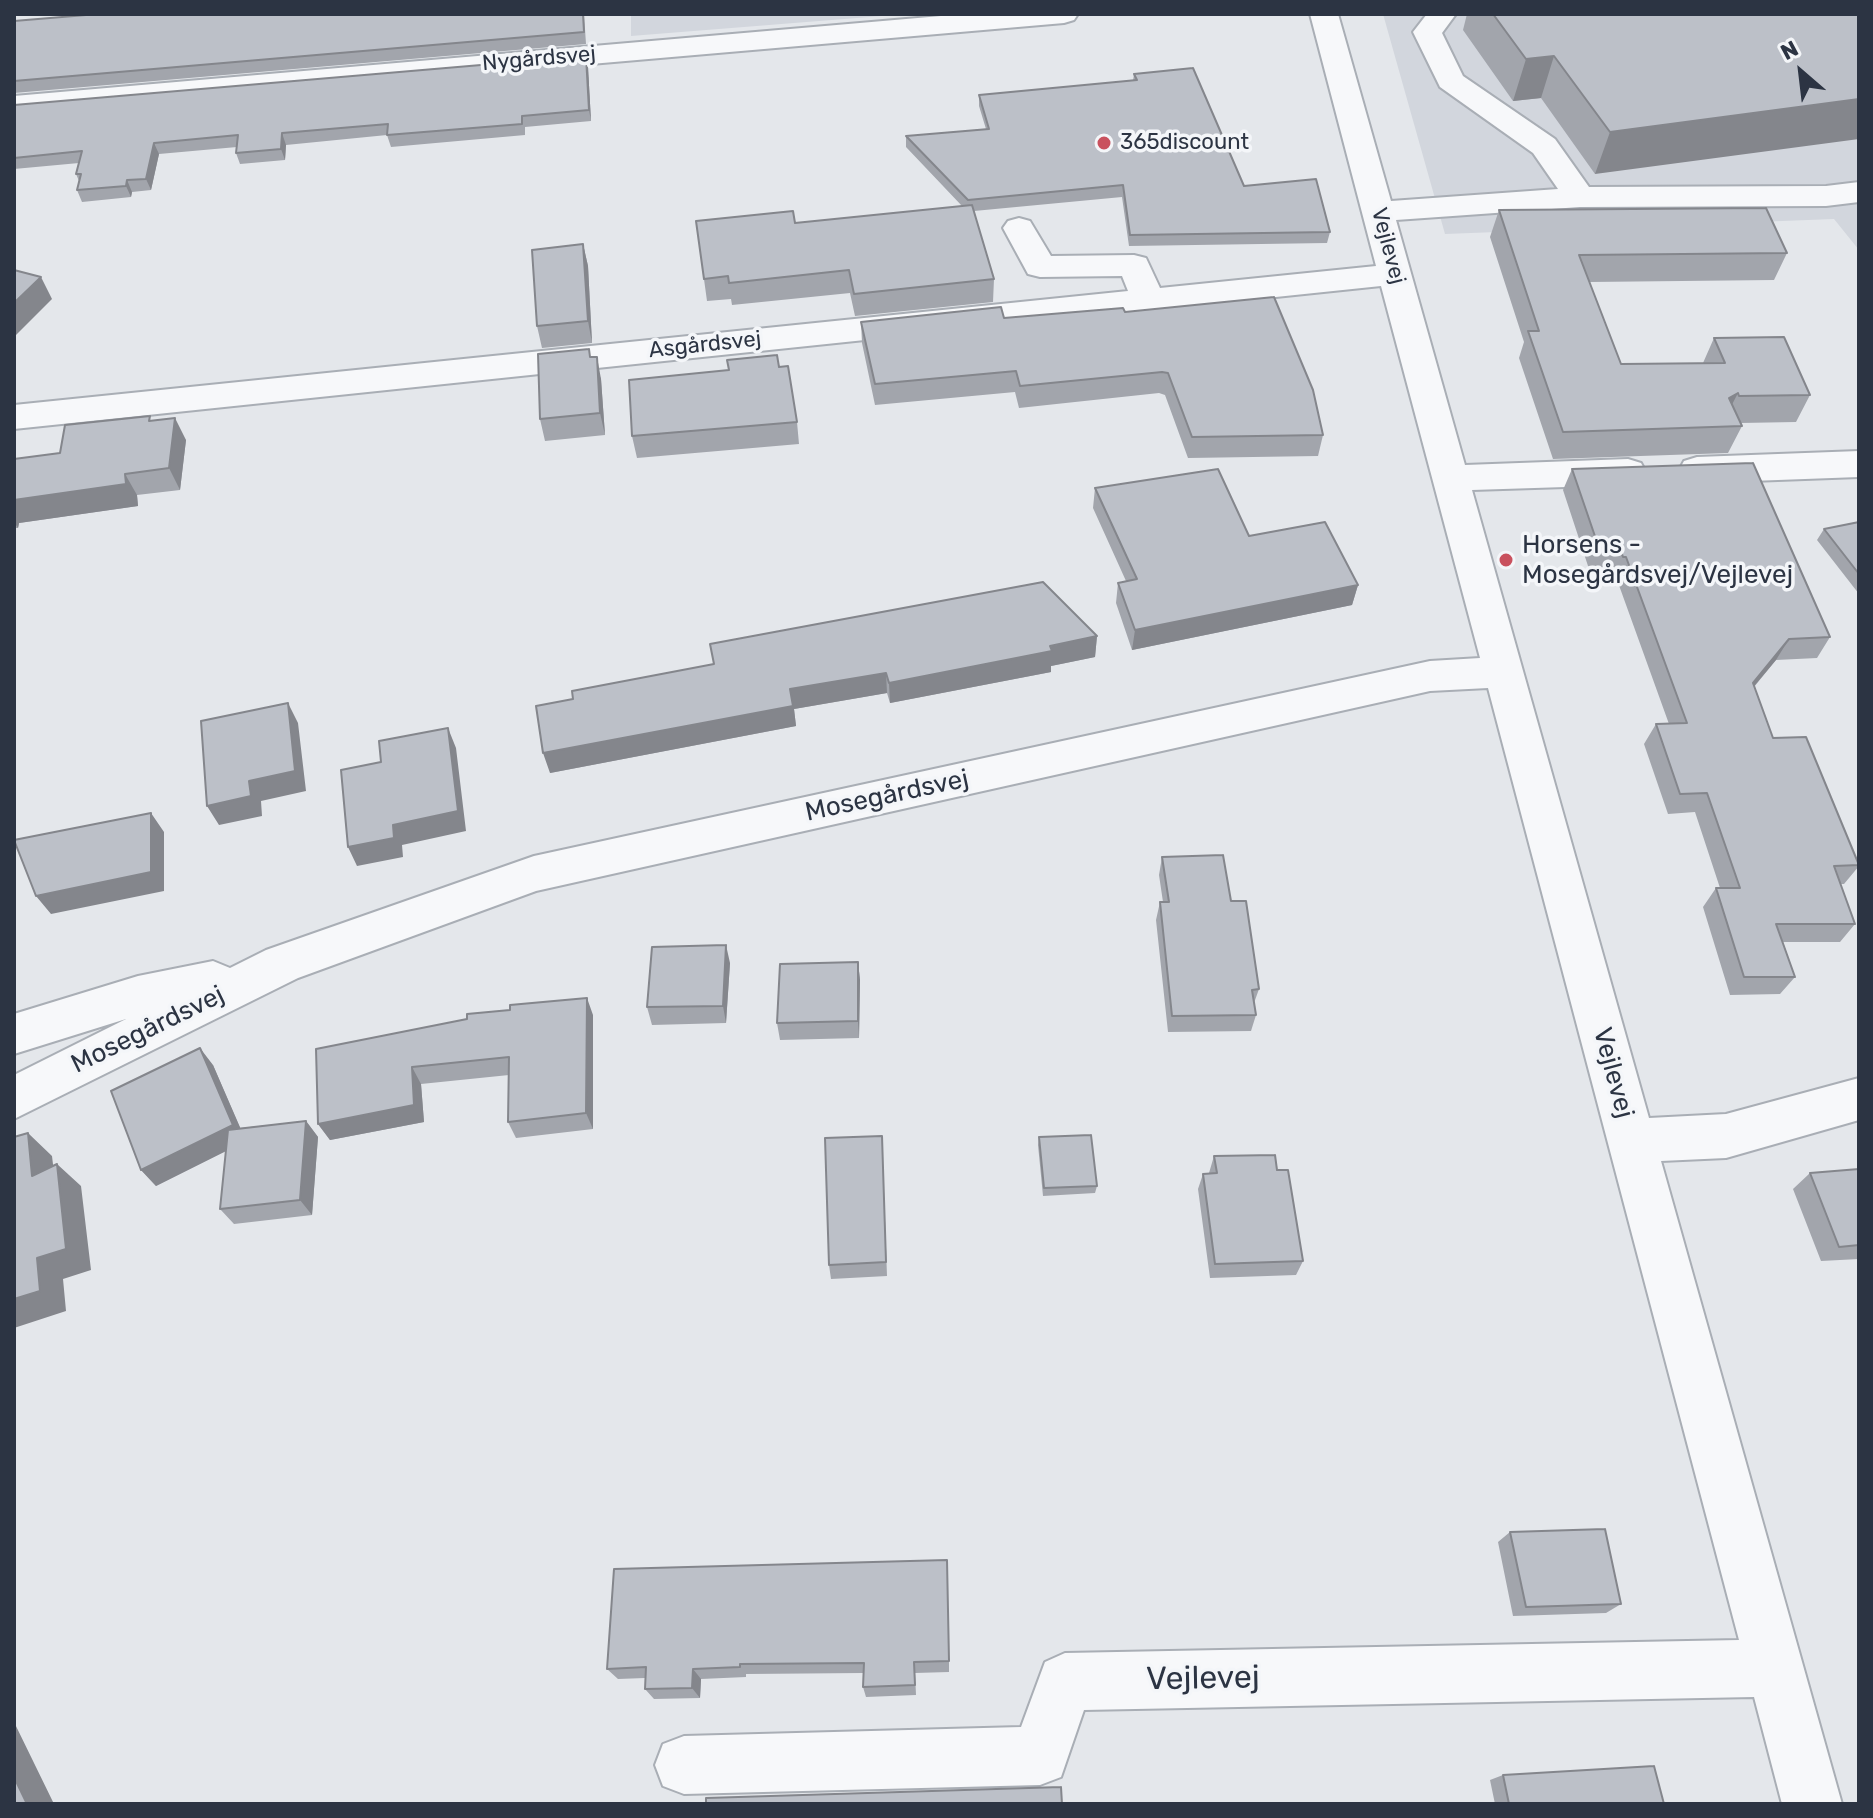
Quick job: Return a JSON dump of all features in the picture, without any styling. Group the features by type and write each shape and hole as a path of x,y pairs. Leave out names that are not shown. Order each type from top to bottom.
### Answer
{"street":[{"path":"696,14 696,45"},
{"name":"Nygårdsvej","path":"14,105 1064,14"},
{"name":"Vejlevej","path":"1324,14 1812,1804"},
{"path":"1442,14 1427,32 1451,81 1544,146 1580,197"},
{"path":"1379,212 1580,197 1826,196 1859,192"},
{"path":"1019,228 1040,267 1134,265 1148,300"},
{"name":"Asgårdsvej","path":"14,417 1396,274"},
{"path":"1451,478 1859,464"},
{"name":"Mosegårdsvej","path":"14,1098 282,964 534,874 1430,676 1503,672"},
{"name":"Mosegårdsvej","path":"14,1034 138,996 282,964"},
{"path":"1632,1141 1726,1136 1859,1099"},
{"name":"Vejlevej","path":"684,1765 1040,1756 1065,1682 1775,1668"}],"shaded area":[{"path":"631,14 907,14 631,36"},
{"path":"1383,14 1859,14 1859,250 1834,219 1445,234"}],"building":[{"path":"98,14 583,14 584,32 14,81 14,21"},
{"path":"1493,14 1859,14 1859,99 1610,132 1554,56 1526,59"},
{"path":"586,56 589,110 522,116 522,124 387,135 388,124 282,133 281,149 236,153 238,135 154,143 146,179 127,180 126,186 77,190 81,174 76,174 82,151 14,158 14,105"},
{"path":"1193,68 1244,186 1316,179 1330,232 1130,235 1123,185 968,200 906,136 989,129 979,95 1137,80 1134,74"},
{"path":"972,205 994,279 854,294 849,270 729,283 728,276 704,279 696,221 793,211 795,223"},
{"path":"1766,208 1787,253 1579,255 1621,364 1725,363 1714,338 1784,337 1810,395 1739,396 1738,393 1729,398 1742,426 1563,432 1528,331 1539,331 1499,210"},
{"path":"583,244 588,321 537,326 532,250"},
{"path":"14,270 41,277 14,303"},
{"path":"1274,297 1313,390 1323,435 1192,437 1168,373 1162,372 1020,386 1016,371 875,384 861,322 1001,307 1004,318 1123,308 1125,312"},
{"path":"589,349 590,357 597,357 600,413 540,419 538,354"},
{"path":"777,355 779,367 788,366 797,422 632,436 629,380 729,370 727,360"},
{"path":"150,416 149,421 175,418 169,468 125,474 126,484 14,500 14,459 60,453 65,425"},
{"path":"1753,463 1830,637 1789,639 1753,683 1773,738 1806,737 1859,865 1834,866 1855,924 1776,924 1795,977 1744,977 1716,888 1740,888 1707,793 1680,794 1656,724 1687,723 1626,557 1623,557 1620,548 1599,548 1572,469"},
{"path":"1218,469 1249,536 1325,522 1358,585 1135,630 1118,583 1137,579 1095,488"},
{"path":"1859,522 1859,574 1824,529"},
{"path":"1043,582 1097,636 1050,646 1052,651 889,683 886,673 790,689 793,706 543,753 536,706 573,699 572,691 714,664 710,644"},
{"path":"288,703 295,771 249,781 251,796 207,806 201,721"},
{"path":"448,728 458,811 393,825 394,838 348,847 341,770 381,762 379,741"},
{"path":"151,813 151,872 36,896 14,840"},
{"path":"1223,855 1231,901 1246,901 1259,989 1252,990 1256,1015 1172,1016 1160,902 1169,902 1162,857"},
{"path":"726,945 723,1006 647,1007 652,947"},
{"path":"858,962 858,1021 777,1023 780,964"},
{"path":"587,998 586,1113 508,1122 509,1057 412,1067 414,1105 318,1124 316,1049 467,1019 467,1014 510,1010 510,1005"},
{"path":"200,1048 233,1125 141,1170 111,1091"},
{"path":"306,1121 300,1200 220,1209 228,1130"},
{"path":"28,1133 32,1176 57,1164 66,1249 37,1258 40,1291 14,1299 14,1137"},
{"path":"1091,1135 1097,1186 1044,1188 1039,1137"},
{"path":"882,1136 886,1262 829,1265 825,1138"},
{"path":"1275,1155 1277,1170 1288,1170 1303,1261 1215,1264 1203,1174 1217,1173 1214,1156"},
{"path":"1859,1169 1859,1245 1839,1247 1810,1173"},
{"path":"1605,1529 1621,1604 1526,1607 1510,1532"},
{"path":"947,1560 949,1661 914,1662 915,1685 863,1687 864,1663 740,1664 740,1667 693,1669 692,1688 645,1689 646,1667 607,1669 614,1569"},
{"path":"1654,1766 1664,1804 1509,1804 1503,1775"},
{"path":"14,1777 27,1804 14,1804"},
{"path":"1061,1787 1062,1804 706,1804 706,1798"}],"place":[{"name":"365discount","path":"1104,143"},
{"name":"Horsens - Mosegårdsvej/Vejlevej","path":"1506,560"}]}
